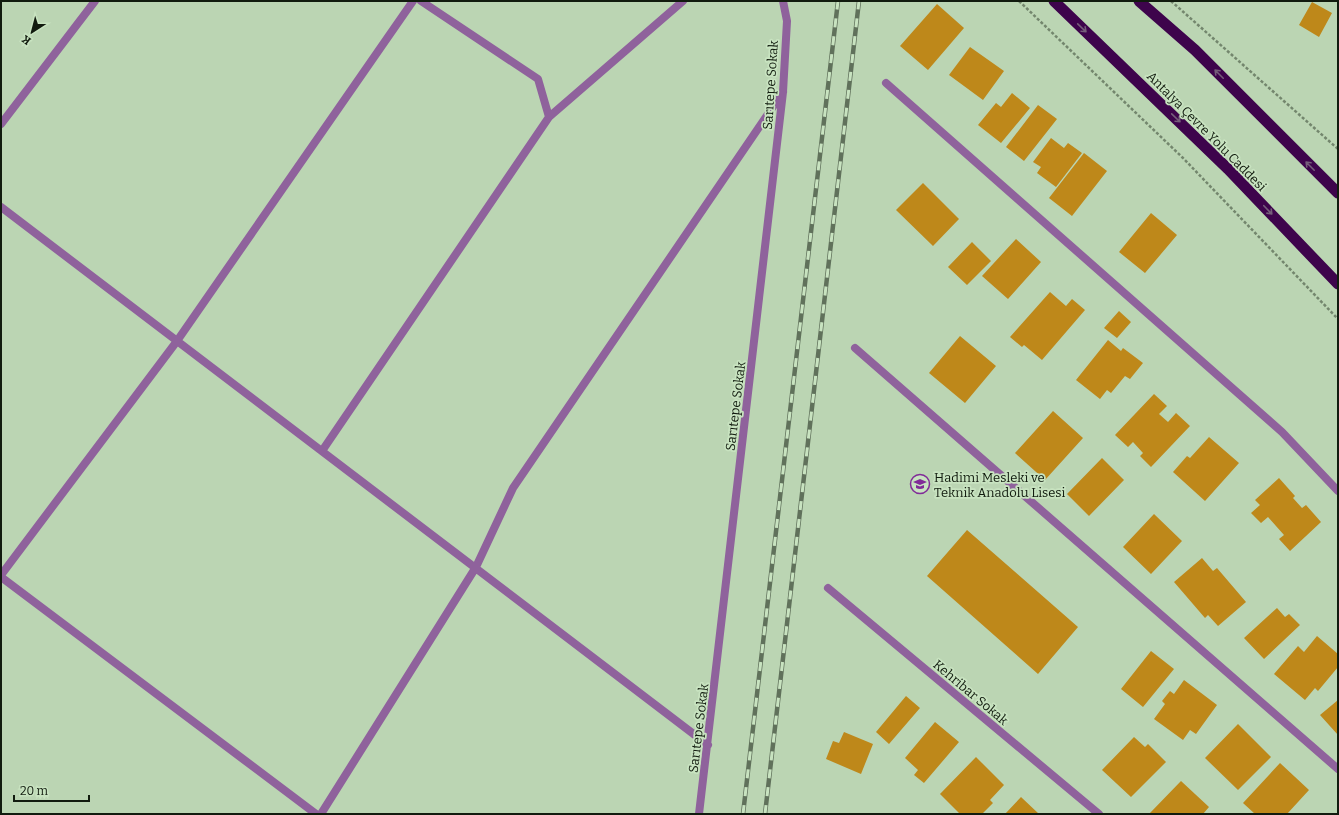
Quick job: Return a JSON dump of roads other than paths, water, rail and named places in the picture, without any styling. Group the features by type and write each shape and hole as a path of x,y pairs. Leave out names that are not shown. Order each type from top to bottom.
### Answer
{"highway":[{"name":"Antalya Çevre Yolu Caddesi","path":"1054,1 1228,169 1338,284"},
{"path":"1139,1 1195,50 1338,193"}],"street":[{"path":"1,124 94,1"},
{"path":"316,814 1,576 177,341 412,1"},
{"path":"422,1 538,79 549,117"},
{"path":"322,451 549,117 684,1"},
{"name":"Sarıtepe Sokak","path":"699,814 783,92 787,21 783,1"},
{"path":"886,83 1282,432 1338,491"},
{"path":"321,814 476,567 513,488 783,92"},
{"path":"1,207 708,745"},
{"path":"855,348 1338,769"},
{"name":"Kehribar Sokak","path":"828,588 1099,814"}],"railway":[{"path":"743,814 838,1"},
{"path":"765,814 859,1"}],"place":[{"name":"Hadimi Mesleki ve Teknik Anadolu Lisesi","path":"920,484"}]}
